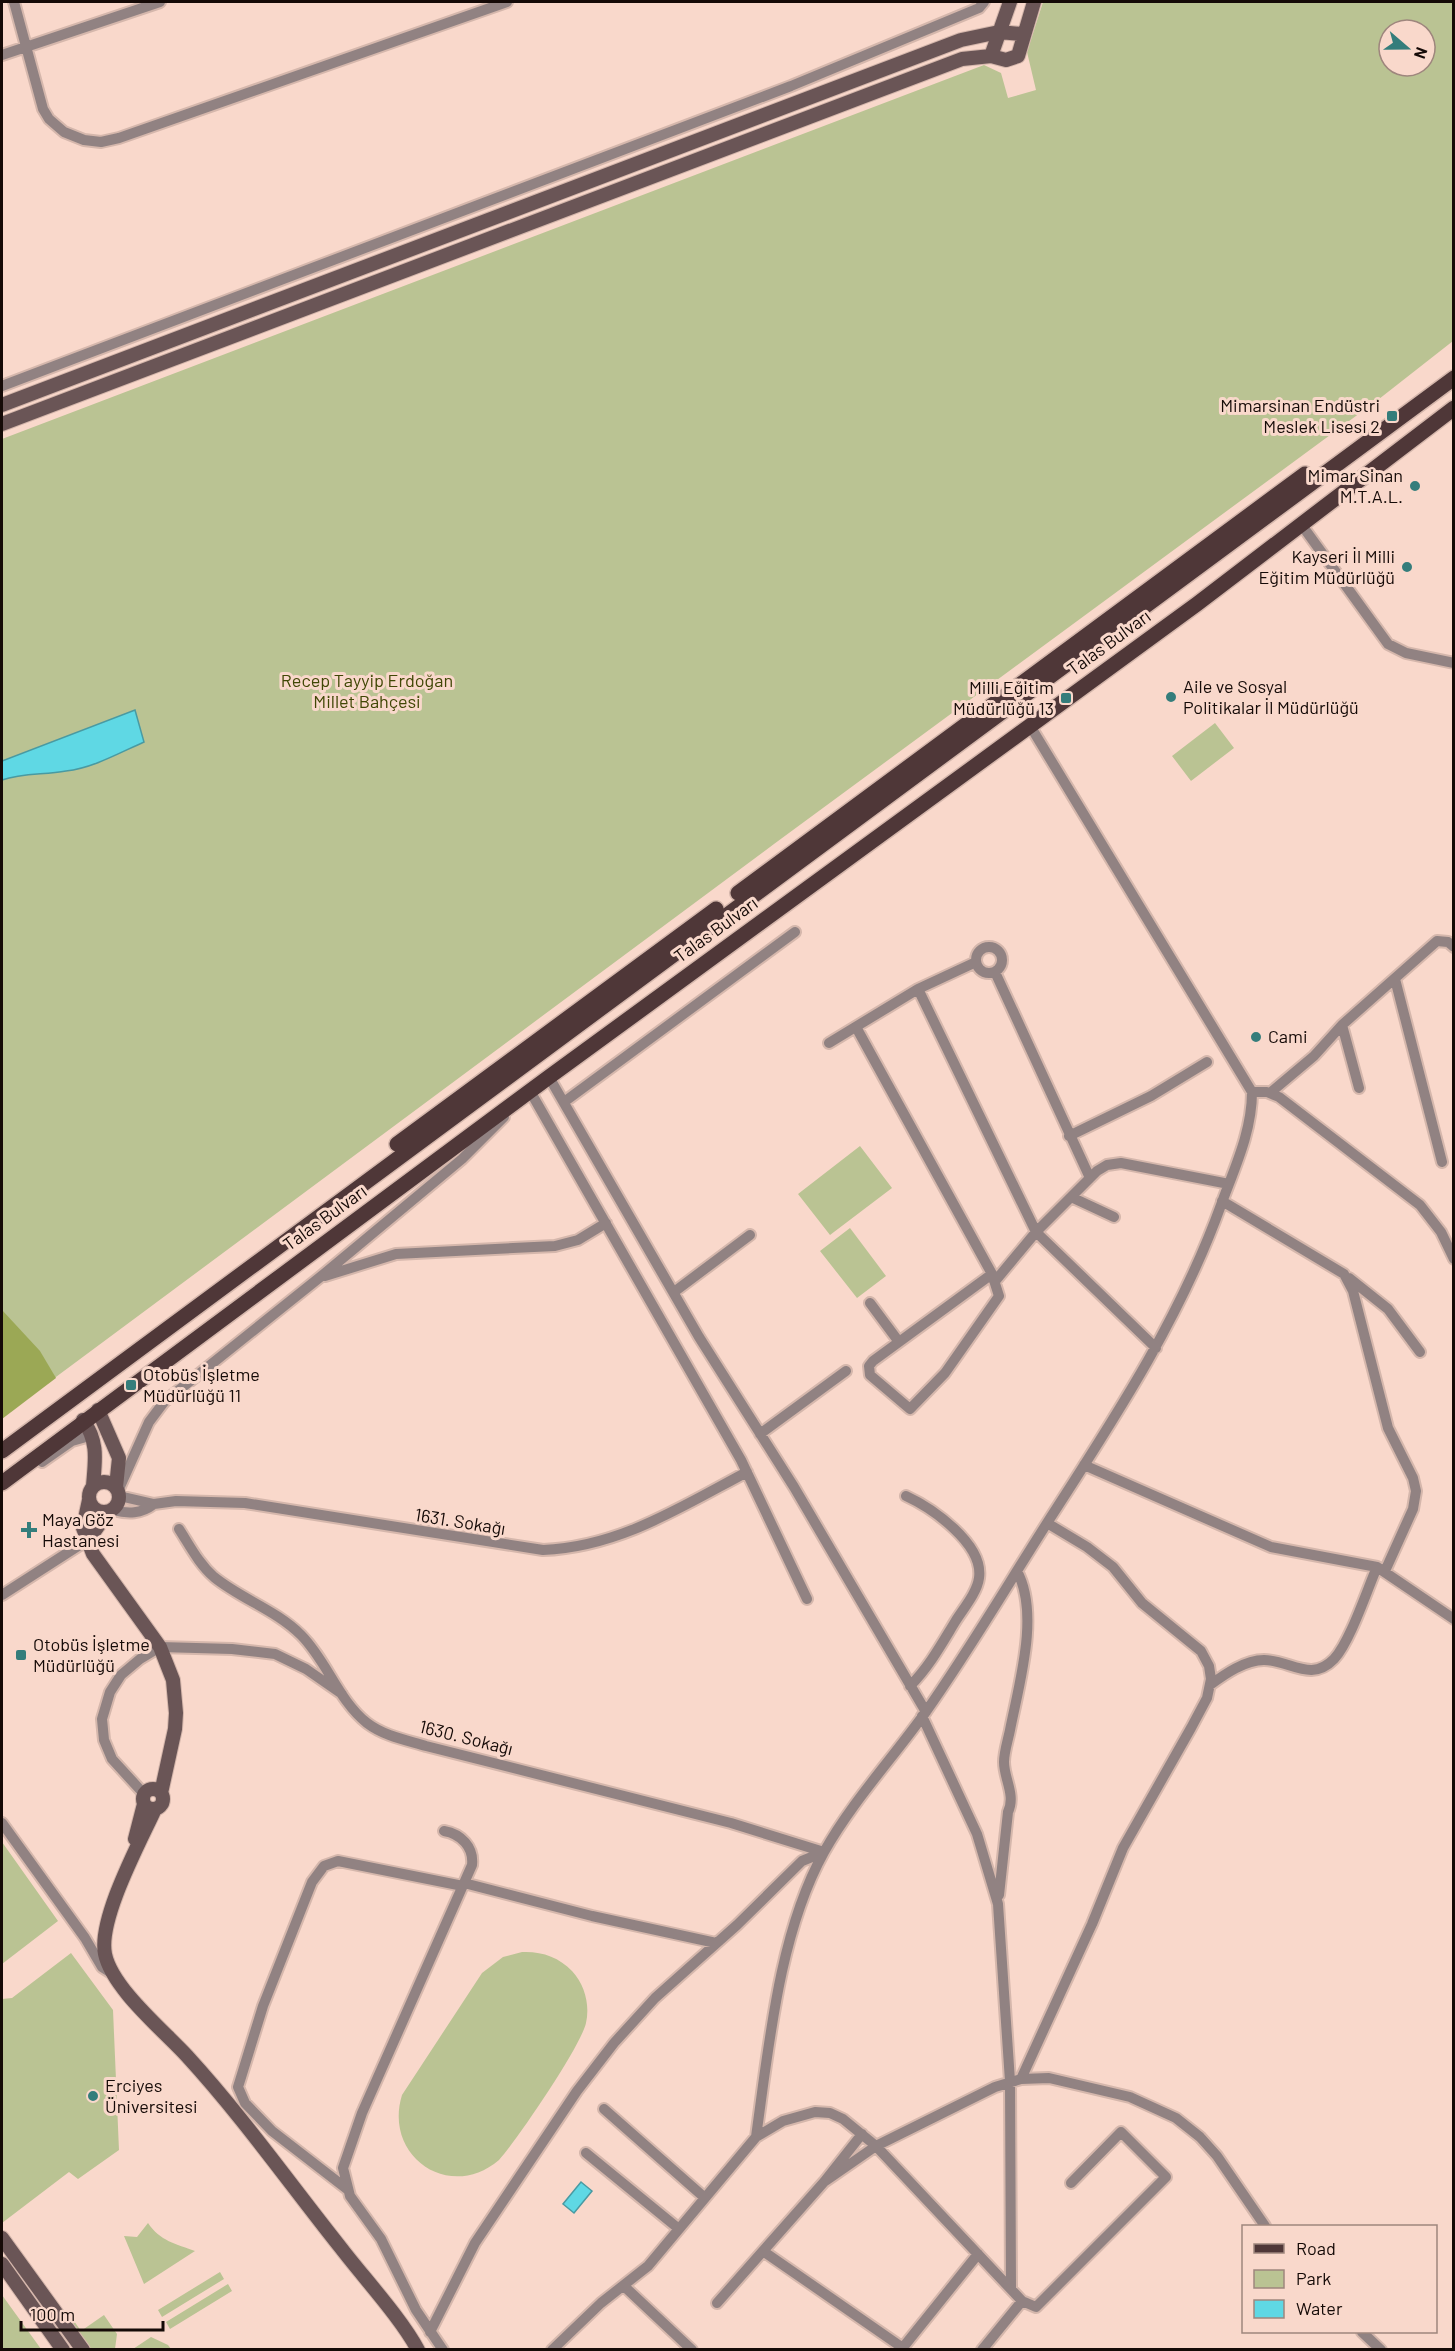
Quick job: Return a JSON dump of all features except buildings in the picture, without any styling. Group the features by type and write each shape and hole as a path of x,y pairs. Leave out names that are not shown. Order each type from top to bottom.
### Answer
{"main road":[{"path":"2,1439 927,753 1430,382 1454,368"},
{"name":"Talas Bulvarı","path":"2,1451 1454,378"},
{"name":"Talas Bulvarı","path":"2,1483 83,1420 549,1077 1029,724 1197,604 1454,408"}],"street":[{"path":"14,2 43,109 49,119 70,135 101,142 119,138 507,2"},
{"path":"2,55 160,2"},
{"path":"2,386 791,86 979,8 984,2"},
{"path":"991,56 1010,2"},
{"path":"2,424 962,59 991,56 1006,60 1018,56 1022,34 1034,2"},
{"path":"2,405 962,40 999,32 1022,34"},
{"path":"1301,524 1388,644 1406,653 1454,663"},
{"path":"756,2137 774,2008 798,1914 824,1852 924,1714 1047,1524 1156,1348 1192,1280 1248,1128 1252,1092 1029,724"},
{"path":"564,1102 795,932"},
{"path":"1270,1093 1314,1056 1342,1025 1437,941 1444,941 1454,947"},
{"path":"984,948 997,949 1002,961 995,972 983,972 976,962 977,954 984,948"},
{"path":"829,1043 918,989 976,962"},
{"path":"995,972 1090,1178"},
{"path":"1395,980 1442,1162"},
{"path":"918,989 1036,1232 1156,1348"},
{"path":"1342,1025 1359,1088"},
{"path":"856,1027 994,1277 999,1296 945,1373 910,1409 869,1372 871,1363 994,1277 1102,1167 1121,1163 1229,1184"},
{"path":"1069,1136 1151,1096 1207,1062"},
{"path":"549,1077 674,1292 910,1686 977,1833 998,1904 1016,2080 1011,2288"},
{"path":"2,1595 89,1539 110,1511 149,1422 169,1397 319,1278 462,1159 530,1091 747,1472 807,1599"},
{"path":"1252,1092 1270,1093 1340,1142 1420,1205 1441,1232 1454,1259"},
{"path":"1071,1197 1114,1217"},
{"path":"1222,1201 1344,1274 1388,1309 1419,1352"},
{"path":"319,1278 396,1254 555,1246 578,1240 606,1223"},
{"path":"674,1292 750,1235"},
{"path":"1210,1685 1230,1672 1256,1661 1268,1660 1308,1671 1328,1664 1342,1646 1413,1509 1416,1491 1413,1478 1388,1428 1356,1299 1344,1274"},
{"path":"870,1303 898,1342"},
{"path":"760,1434 846,1371"},
{"path":"98,1410 116,1450 119,1468 118,1491"},
{"path":"83,1420 93,1435 96,1452 93,1486 83,1521 85,1534 97,1561 160,1647 169,1665 176,1697 174,1729 168,1755 151,1798 105,1935 105,1954 114,1974 144,2013 187,2057 297,2192 418,2349"},
{"path":"2,1488 72,1442 93,1435"},
{"path":"116,1450 138,1445"},
{"path":"1084,1465 1271,1547 1381,1569 1454,1619"},
{"name":"1631. Sokağı","path":"110,1511 133,1513 154,1504 176,1501 240,1503 526,1549 561,1549 596,1543 636,1530 747,1472"},
{"path":"93,1486 107,1481 118,1491"},
{"name":"1631. Sokağı","path":"118,1491 154,1504"},
{"path":"906,1496 931,1509 953,1528 976,1558 980,1570 978,1582 970,1598 928,1667 910,1686"},
{"path":"89,1500 98,1511 110,1511"},
{"path":"1016,2080 1092,1924 1123,1848 1191,1728 1210,1685 1209,1666 1201,1651 1142,1603 1113,1567 1087,1547 1047,1524"},
{"name":"1630. Sokağı","path":"179,1529 201,1563 213,1576 281,1618 302,1635 363,1719 387,1734 731,1823 824,1852"},
{"path":"998,1904 1008,1812 1012,1801 1004,1762 1023,1659 1027,1609 1024,1588 1017,1571"},
{"path":"151,1798 112,1759 104,1740 102,1719 110,1692 121,1675 140,1659 160,1647 232,1649 275,1654 306,1669 345,1696"},
{"path":"2,1823 85,1938 102,1967 114,1974"},
{"path":"347,2189 344,2162 362,2113 472,1865 471,1852 459,1837 444,1831"},
{"path":"430,2332 475,2243 577,2091 641,2013 802,1861 824,1852"},
{"path":"443,2349 407,2294 381,2239 347,2189 278,2136 241,2098 238,2082 263,2006 312,1882 320,1870 329,1863 338,1861 463,1884 592,1916 716,1943"},
{"path":"824,2182 876,2146 1016,2080 1049,2078 1115,2093 1145,2103 1176,2118 1200,2137 1217,2156 1264,2225"},
{"path":"604,2109 705,2198"},
{"path":"552,2349 601,2303 648,2266 756,2137 783,2121 823,2112 843,2119 876,2146 1022,2301 1036,2307 1166,2176 1121,2132 1071,2183"},
{"path":"717,2303 824,2182 862,2134"},
{"path":"586,2153 679,2229"},
{"path":"2,2238 82,2349"},
{"path":"764,2250 902,2349 978,2254"},
{"path":"2,2264 63,2349"},
{"path":"624,2287 692,2349"},
{"path":"982,2349 1022,2301"},
{"path":"1364,2333 1381,2349"}],"green space":[{"name":"Recep Tayyip Erdoğan Millet Bahçesi","path":"1043,2 1453,2 1453,341 1379,399 774,844 2,1417 2,439 984,65 1001,73 1008,98 1036,90 1027,52"},
{"path":"1215,723 1234,748 1191,781 1172,756"},
{"path":"860,1146 892,1188 830,1235 798,1194"},
{"path":"850,1228 886,1276 857,1298 820,1251"},
{"path":"2,1310 40,1351 56,1378 2,1419"},
{"path":"2,1842 58,1921 2,1964"},
{"path":"522,1952 549,1956 561,1962 580,1982 587,2009 582,2035 533,2114 499,2160 480,2172 460,2176 442,2174 425,2166 411,2154 402,2137 399,2117 402,2095 482,1973 503,1957"},
{"path":"71,1953 113,2010 119,2150 78,2179 69,2172 2,2223 2,1999 12,1998"},
{"path":"148,2223 163,2238 195,2251 144,2284 124,2236 137,2237"},
{"path":"220,2272 224,2279 162,2317 158,2310"},
{"path":"228,2284 232,2291 170,2329 166,2322"},
{"path":"2,2295 41,2349 2,2349"},
{"path":"104,2315 117,2334 115,2349 79,2349 68,2326 74,2321 81,2331"},
{"path":"151,2337 168,2345 171,2349 133,2349"}],"water":[{"path":"135,710 144,742 86,767 2,780 2,761"},
{"path":"581,2182 592,2191 574,2213 563,2204"}],"place":[{"name":"Mimarsinan Endüstri Meslek Lisesi 2","path":"1392,416"},
{"name":"Mimar Sinan M.T.A.L.","path":"1415,486"},
{"name":"Kayseri İl Milli Eğitim Müdürlüğü","path":"1407,567"},
{"name":"Aile ve Sosyal Politikalar İl Müdürlüğü","path":"1171,697"},
{"name":"Milli Eğitim Müdürlüğü 13","path":"1066,698"},
{"name":"Cami","path":"1256,1037"},
{"name":"Otobüs İşletme Müdürlüğü 11","path":"131,1385"},
{"name":"Maya Göz Hastanesi","path":"29,1530"},
{"name":"Otobüs İşletme Müdürlüğü","path":"21,1655"},
{"name":"Erciyes Üniversitesi","path":"93,2096"}]}
